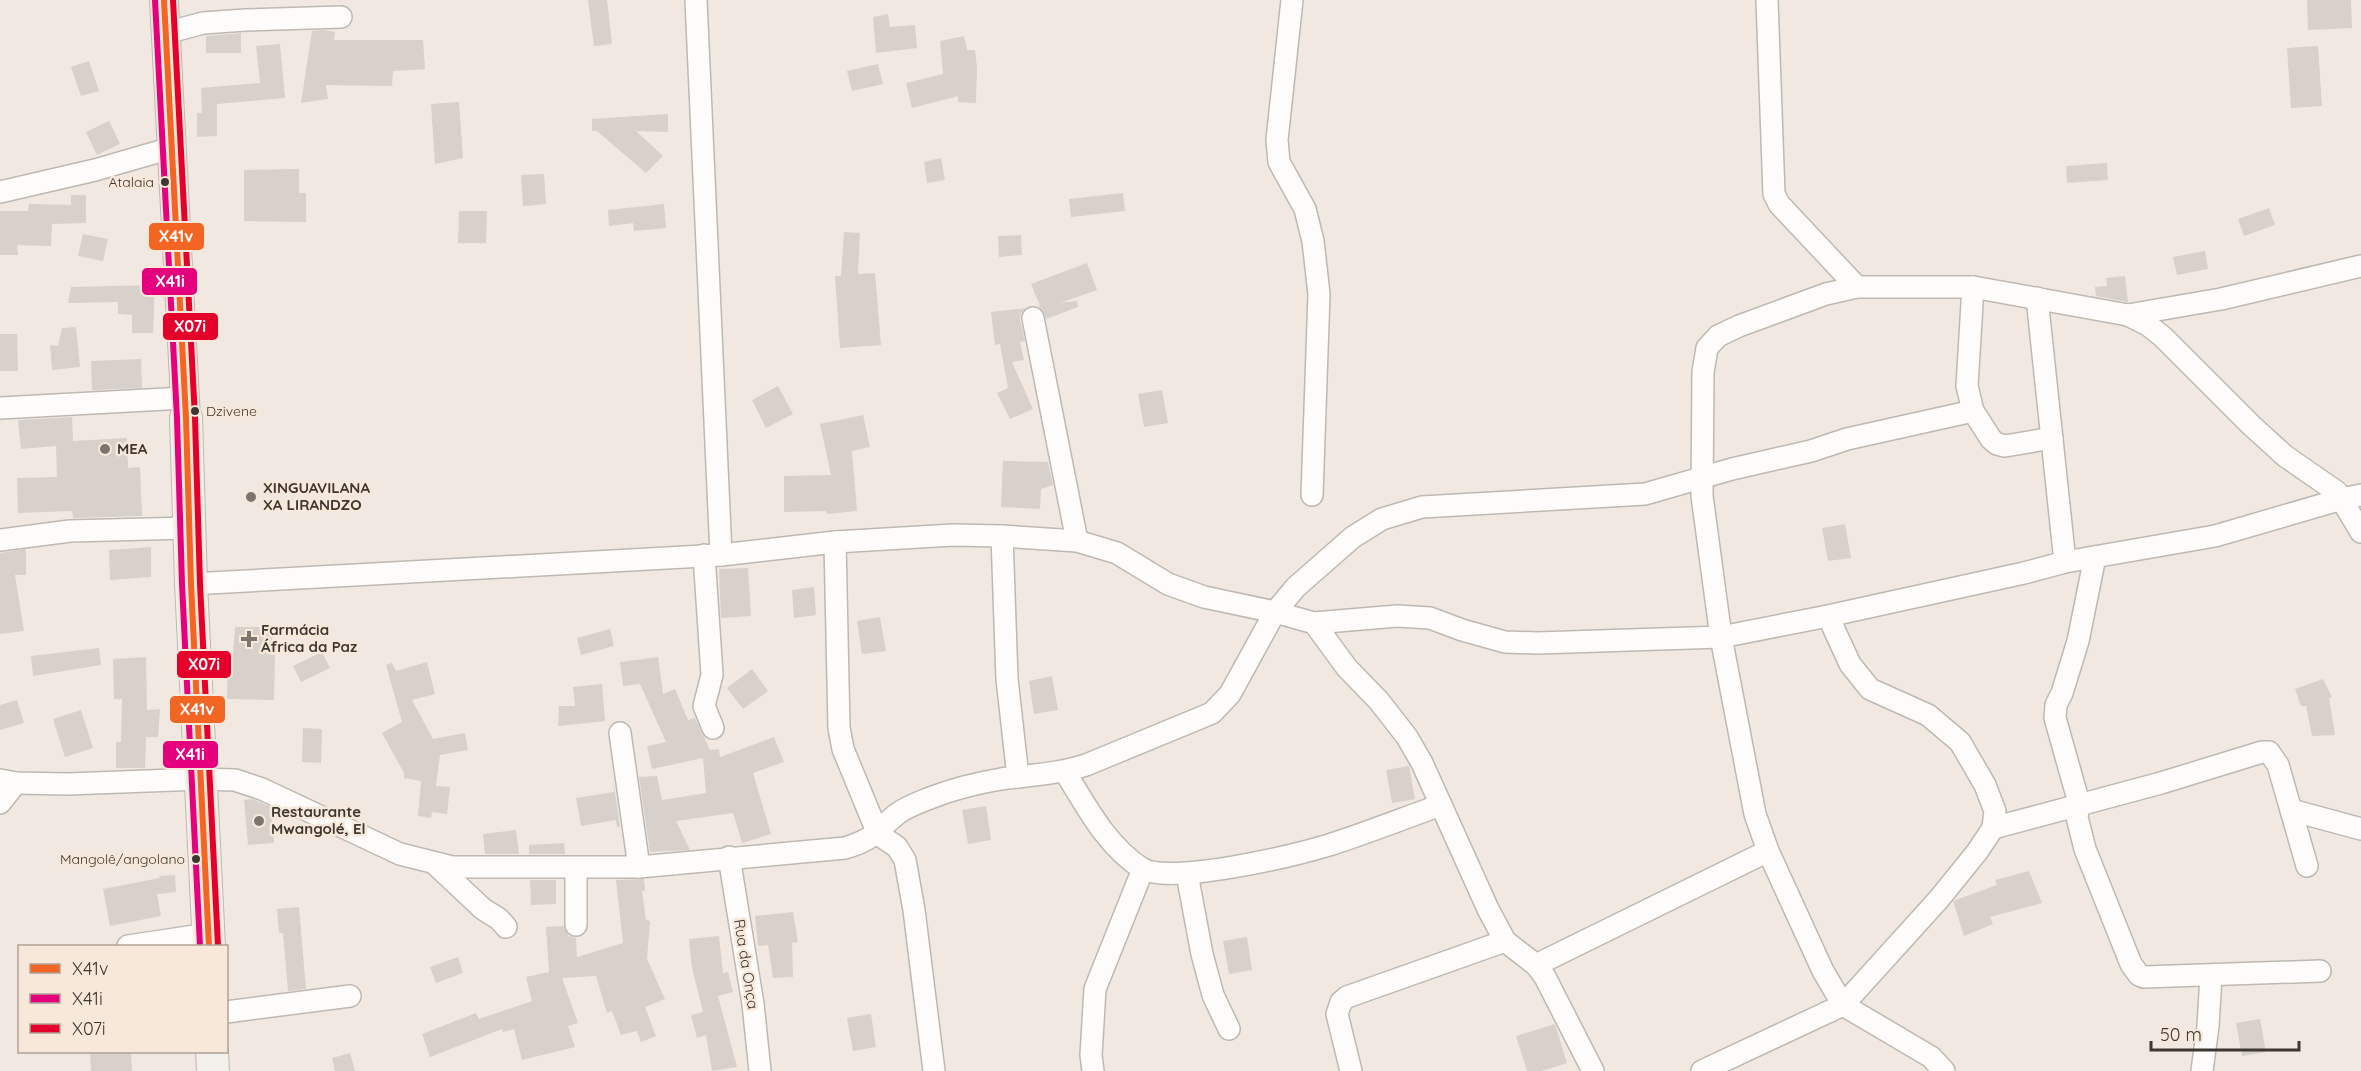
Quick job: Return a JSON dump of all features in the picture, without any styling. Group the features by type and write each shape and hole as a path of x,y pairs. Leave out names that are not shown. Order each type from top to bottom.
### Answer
{"main road":[{"path":"185,408 208,940"}],"street":[{"path":"0,408 185,408 164,0"},
{"path":"696,0 712,555 712,675 704,706 712,728"},
{"path":"1292,0 1277,140 1279,162 1305,208 1313,241 1318,284 1312,495"},
{"path":"1767,0 1774,194 1779,204 1857,287"},
{"path":"166,33 213,22 342,17"},
{"path":"0,192 76,175 171,148"},
{"path":"2128,315 2221,299 2361,266"},
{"path":"1944,1071 1931,1057 1843,1005 1823,971 1768,851 1753,804 1721,637 1702,496 1703,372 1707,348 1718,336 1739,326 1826,294 1857,287 1973,287 2128,315 2148,325 2163,337 2285,456 2331,487 2351,497 2361,532"},
{"path":"1973,287 1967,386 1973,411 1991,439 1997,444 2005,446 2052,438"},
{"path":"2037,298 2065,562"},
{"path":"1033,318 1077,541"},
{"path":"0,803 8,782 68,784 200,778 235,780 262,789 400,854 452,867 639,867 844,848 862,843 878,834 898,813 927,799 955,789 1018,777 1065,772 1212,713 1230,694 1275,612 1296,587 1353,537 1383,519 1422,507 1637,495 1847,439 1973,411"},
{"path":"191,584 712,555 835,542 953,535 1002,536 1077,541 1117,553 1158,578 1204,597 1314,623 1396,616 1430,618 1505,642 1721,637 1828,616 2065,562 2215,537 2351,497"},
{"path":"0,540 70,531 189,528"},
{"path":"1002,536 1006,679 1018,777"},
{"path":"835,542 839,728 843,749 878,834 897,847 904,860 914,910 934,1071"},
{"path":"2095,557 2078,641 2056,705 2055,718 2079,803 2077,817 2085,849 2134,970 2144,977 2320,971"},
{"path":"1702,1071 1843,1005 1939,899 1993,828 1995,811 1985,784 1960,742 1928,715 1870,689 1850,664 1828,616"},
{"path":"1314,623 1347,668 1379,700 1407,737 1505,941 1536,965 1545,977 1593,1071"},
{"path":"620,733 639,867"},
{"path":"1993,828 2079,803 2161,783 2262,752 2269,752 2278,765 2307,866"},
{"path":"1065,772 1113,845 1143,870 1187,874 1327,846 1441,805"},
{"path":"2291,810 2361,829"},
{"path":"1536,965 1768,851"},
{"name":"Rua da Onça","path":"729,857 753,1004 760,1071"},
{"path":"434,862 483,909 500,919 506,927"},
{"path":"576,868 576,926"},
{"path":"1093,1071 1091,1055 1095,989 1143,870"},
{"path":"1187,874 1202,954 1213,995 1229,1029"},
{"path":"141,945 208,940"},
{"path":"1351,1071 1337,1014 1341,1002 1347,997 1505,941"},
{"path":"2202,1071 2211,976"},
{"path":"228,1012 350,996"}],"building":[{"path":"588,0 607,0 612,44 594,46"},
{"path":"2307,0 2351,0 2352,28 2308,30"},
{"path":"888,14 890,27 915,25 917,48 876,53 873,17"},
{"path":"312,31 335,32 334,40 423,40 425,69 393,71 392,86 326,85 328,99 301,103"},
{"path":"241,33 241,53 206,53 206,36"},
{"path":"964,36 967,50 975,50 976,103 958,102 958,96 912,108 906,83 943,74 940,41"},
{"path":"280,44 285,98 217,104 217,136 197,137 197,113 202,113 201,88 260,83 256,46"},
{"path":"2318,46 2322,106 2291,108 2287,48"},
{"path":"89,61 99,91 81,96 71,67"},
{"path":"878,64 883,84 852,91 847,71"},
{"path":"459,102 463,158 435,164 431,104"},
{"path":"668,114 668,132 636,131 663,156 646,173 597,131 592,131 592,119"},
{"path":"109,121 120,144 97,155 86,132"},
{"path":"941,158 945,180 927,183 924,162"},
{"path":"2107,163 2108,180 2067,183 2066,166"},
{"path":"299,169 299,193 306,193 306,222 244,221 244,170"},
{"path":"544,174 546,204 523,206 521,175"},
{"path":"1123,193 1125,211 1071,217 1069,199"},
{"path":"71,195 86,195 86,223 52,224 51,246 17,245 18,255 0,255 0,211 28,211 29,204 71,205"},
{"path":"664,204 666,228 634,231 633,223 609,226 608,210"},
{"path":"2269,208 2275,225 2244,236 2238,219"},
{"path":"459,211 487,211 486,243 458,243"},
{"path":"844,232 860,233 858,274 875,273 881,345 840,348 835,276 841,276"},
{"path":"83,234 108,239 103,261 78,256"},
{"path":"1021,235 1022,255 999,257 998,236"},
{"path":"2205,251 2208,269 2177,275 2173,257"},
{"path":"1087,263 1097,290 1060,303 1077,301 1078,307 1046,319 1043,310 1038,306 1040,306 1031,284"},
{"path":"2125,276 2128,302 2096,296 2095,287 2107,286 2106,278"},
{"path":"155,285 153,333 132,333 132,315 118,314 118,302 68,303 71,287"},
{"path":"1026,308 1021,313 1020,320 1025,341 1020,342 1024,360 1012,362 1033,409 1010,419 997,393 1008,388 1000,344 995,345 991,312"},
{"path":"76,327 80,367 52,370 50,345 58,346 62,328"},
{"path":"0,334 17,334 18,371 0,371"},
{"path":"141,359 142,388 92,390 91,361"},
{"path":"778,386 793,414 766,428 752,400"},
{"path":"1162,390 1168,423 1144,427 1138,394"},
{"path":"863,415 870,447 852,451 857,511 827,514 826,511 784,512 784,476 831,475 820,424"},
{"path":"72,417 73,441 127,438 128,468 140,467 142,516 73,518 72,511 18,513 17,478 57,477 56,446 21,449 18,420"},
{"path":"1003,461 1048,462 1053,485 1041,489 1040,509 1001,507"},
{"path":"1845,524 1851,558 1828,561 1822,528"},
{"path":"151,547 151,577 110,580 109,550"},
{"path":"26,549 26,575 15,575 24,631 0,634 0,553"},
{"path":"748,568 751,616 721,618 719,569"},
{"path":"814,587 816,615 794,618 792,590"},
{"path":"880,617 886,651 862,654 857,621"},
{"path":"235,627 273,627 271,655 275,655 274,700 227,699 228,654 233,654"},
{"path":"610,629 614,646 581,655 577,638"},
{"path":"99,648 101,665 33,676 31,656"},
{"path":"322,652 330,668 301,682 293,666"},
{"path":"146,657 147,710 160,709 158,737 146,737 145,768 116,768 116,742 121,742 122,699 114,699 113,659"},
{"path":"658,657 663,694 675,689 688,720 695,718 710,750 719,749 720,757 774,737 784,762 753,773 771,834 742,843 733,813 676,821 690,850 650,852 639,777 657,776 662,800 706,793 703,758 652,769 647,746 666,742 640,684 623,686 620,662"},
{"path":"427,662 435,694 412,700 433,739 465,733 468,750 440,755 436,786 450,787 447,814 432,812 431,818 418,816 421,781 404,778 404,773 382,733 402,722 386,665 392,663 396,671"},
{"path":"752,669 768,691 743,709 727,688"},
{"path":"1052,676 1058,710 1034,714 1029,681"},
{"path":"2323,679 2332,697 2329,698 2335,735 2312,736 2306,706 2301,706 2295,689"},
{"path":"602,684 605,721 558,726 559,706 575,706 573,687"},
{"path":"17,700 24,723 0,730 0,705"},
{"path":"81,710 93,748 65,757 53,719"},
{"path":"303,728 322,729 321,763 302,762"},
{"path":"1409,766 1415,799 1392,803 1386,770"},
{"path":"613,779 620,827 617,827 616,820 581,826 576,798 614,792"},
{"name":"Restaurante Mwangolé, El","path":"252,799 271,807 274,843 248,845 244,800"},
{"path":"986,806 991,840 968,844 962,810"},
{"path":"516,830 519,854 485,854 483,834"},
{"path":"564,843 565,854 529,854 529,845"},
{"path":"2029,871 2042,903 1990,917 1993,924 1964,936 1953,901 1997,885 1995,880"},
{"path":"175,875 176,892 157,894 161,916 110,926 103,889 160,878 159,876"},
{"path":"644,879 645,891 642,891 646,920 650,921 647,959 665,999 645,1007 656,1036 641,1042 637,1031 621,1035 612,1011 607,1013 596,976 562,978 578,1023 568,1026 575,1047 522,1060 514,1029 503,1032 502,1029 430,1057 422,1034 476,1013 479,1019 532,1001 526,977 549,972 546,927 563,926 569,936 576,938 577,957 623,943 616,880"},
{"path":"530,880 556,880 556,904 531,905"},
{"path":"299,907 306,989 288,991 283,933 279,933 277,909"},
{"path":"793,912 798,942 792,943 793,977 773,978 768,945 758,946 755,916"},
{"path":"719,936 723,973 728,972 733,992 718,996 737,1067 712,1071 706,1035 697,1038 691,1015 703,1012 692,968 689,939"},
{"path":"1247,937 1252,970 1229,974 1223,941"},
{"path":"458,957 463,973 436,983 430,967"},
{"path":"871,1014 876,1047 853,1051 847,1018"},
{"path":"2260,1019 2266,1052 2242,1056 2236,1023"},
{"path":"1555,1024 1567,1063 1542,1071 1527,1071 1516,1036"},
{"path":"90,1053 131,1053 132,1071 91,1071"},
{"path":"350,1053 355,1071 335,1071 332,1058"}],"transit line":[{"name":"X41i","path":"155,0 177,418 182,584 200,945"},
{"name":"X41v","path":"164,0 186,418 191,584 209,945"},
{"name":"X07i","path":"173,0 195,418 200,584 218,945"}],"place":[{"name":"Atalaia","path":"165,182"},
{"name":"Dzivene","path":"195,411"},
{"name":"MEA","path":"105,449"},
{"name":"XINGUAVILANA XA LIRANDZO","path":"251,497"},
{"name":"Farmácia África da Paz","path":"249,639"},
{"name":"Restaurante Mwangolé, El","path":"259,821"},
{"name":"Mangolê/angolano","path":"196,859"}]}
